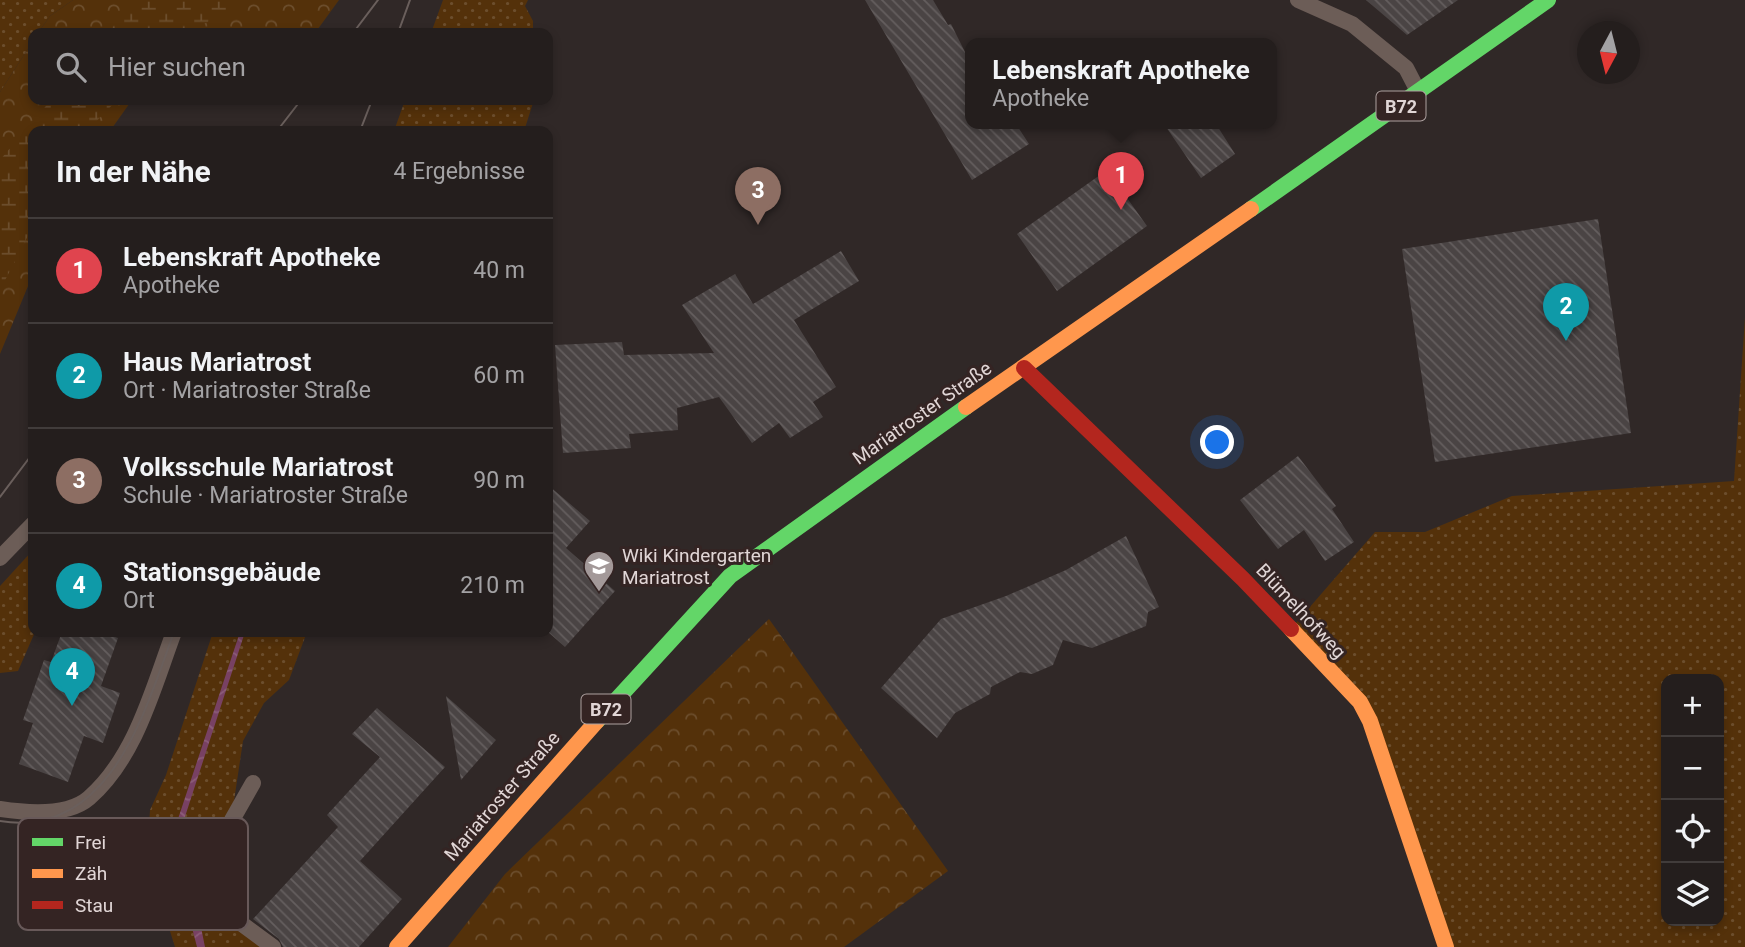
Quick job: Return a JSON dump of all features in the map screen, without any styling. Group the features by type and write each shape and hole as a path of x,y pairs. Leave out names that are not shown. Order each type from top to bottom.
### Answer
{"main road":[{"name":"Mariatroster Straße","path":"397,947 605,711 730,576 1548,0"},
{"name":"Blümelhofweg","path":"1024,368 1060,406 1243,579 1360,702 1370,721 1446,947"}],"lane":[{"path":"1298,0 1352,24 1406,68 1419,93"},
{"path":"0,558 28,529"},
{"path":"0,809 40,813 88,799 132,739 172,637"},
{"path":"233,818 253,783"},
{"path":"248,929 273,947"}],"green space":[{"path":"0,0 73,0 50,16 42,28 28,28 28,49 0,92"},
{"path":"73,0 339,0 319,28 42,28 50,16"},
{"path":"135,0 251,0 196,28 111,28"},
{"path":"443,0 528,0 525,6 533,21 533,28 433,28"},
{"path":"28,49 28,105 128,105 114,126 28,126 28,286 0,354 0,92"},
{"path":"47,105 112,105 92,126 29,126"},
{"path":"403,105 532,105 526,126 396,126"},
{"path":"28,127 28,236 0,290 0,160"},
{"path":"1745,317 1745,947 1446,947 1370,721 1289,631 1375,532 1425,532 1512,496 1734,481"},
{"path":"28,555 28,637 33,637 18,671 0,673 0,586"},
{"path":"769,619 948,871 844,947 448,947 505,874"},
{"path":"211,637 305,637 289,680 264,703 243,741 231,818 150,818 150,810 166,775"},
{"path":"170,930 241,930 271,947 175,947"}],"water":[{"path":"238,637 243,637 185,818 178,818"},
{"path":"193,930 202,930 205,947 197,947"}],"building":[{"path":"865,0 933,0 948,25 951,24 965,52 965,129 1019,129 1029,144 972,180"},
{"path":"1366,0 1458,0 1407,35"},
{"path":"1167,129 1219,129 1235,154 1201,178"},
{"path":"1107,170 1147,226 1057,291 1017,234"},
{"path":"1598,219 1631,433 1435,462 1402,249"},
{"path":"841,251 859,281 794,320 836,387 813,402 823,417 790,438 779,423 752,443 719,397 677,408 678,430 629,434 631,448 563,453 555,345 622,342 624,355 714,353 682,305 735,274 753,304"},
{"path":"1298,456 1336,506 1332,509 1354,542 1325,561 1304,530 1278,549 1240,500"},
{"path":"553,489 590,521 566,548 615,591 565,647 553,636"},
{"path":"1126,536 1159,607 1148,612 1146,626 1092,648 1063,640 1053,665 1032,674 1020,672 991,687 990,694 955,713 937,738 881,688 941,619 1006,596 1066,570"},
{"path":"60,637 118,638 101,686 120,693 103,743 84,736 68,782 19,764 33,723 23,720 44,660 51,662"},
{"path":"446,696 496,740 461,780"},
{"path":"377,708 445,767 360,861 402,899 359,947 283,947 279,939 253,919 338,827 327,815 380,757 352,734"}],"tram line":[{"path":"357,28 378,0"},
{"path":"400,28 410,0"},
{"path":"281,126 297,105"},
{"path":"362,126 370,105"},
{"path":"0,497 28,460"},
{"path":"47,818 70,810 96,790 117,763 150,697 172,637"},
{"path":"0,821 18,821"}],"traffic: fast":[{"path":"1251,209 1548,0"},
{"path":"597,721 730,576 966,407"}],"traffic: slow":[{"path":"966,407 1251,209"},
{"path":"1291,629 1360,702 1370,721 1446,947"},
{"path":"397,947 597,721"}],"traffic: jam":[{"path":"1024,368 1243,579 1291,629"}],"place":[{"name":"Lebenskraft Apotheke","path":"1121,210"},
{"name":"Volksschule Mariatrost","path":"758,225"},
{"name":"Haus Mariatrost","path":"1566,341"},
{"name":"Wiki Kindergarten Mariatrost","path":"599,593"},
{"name":"Stationsgebäude","path":"72,706"}]}
